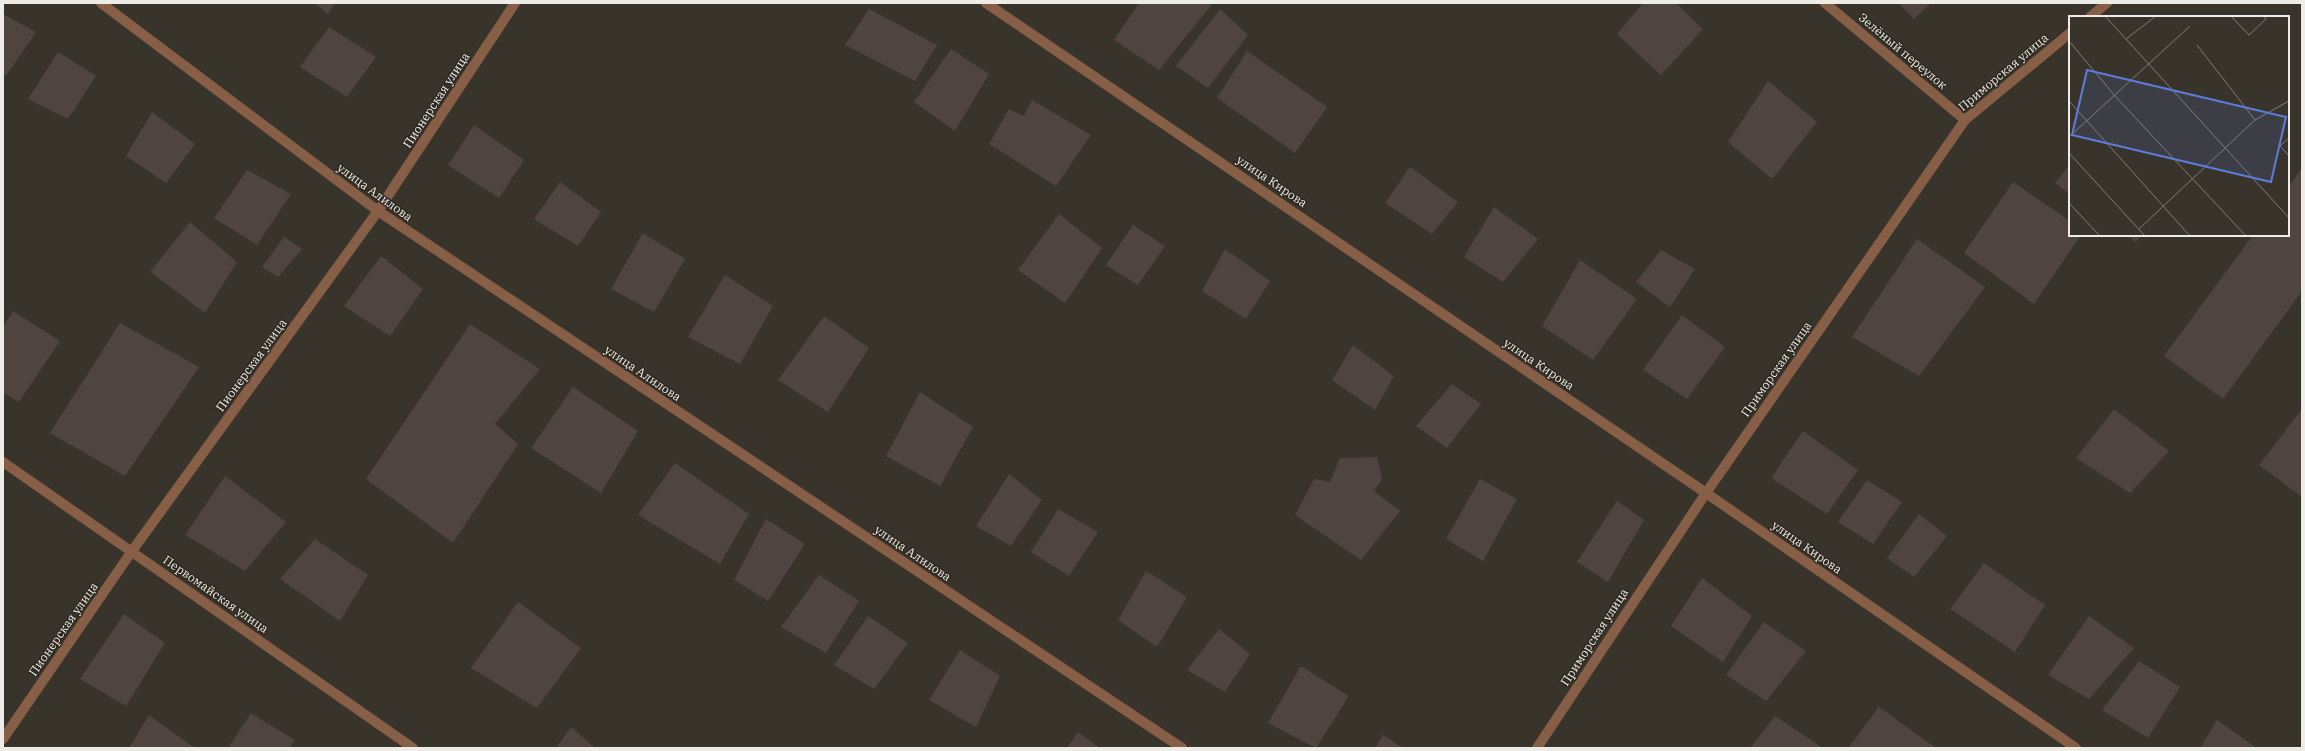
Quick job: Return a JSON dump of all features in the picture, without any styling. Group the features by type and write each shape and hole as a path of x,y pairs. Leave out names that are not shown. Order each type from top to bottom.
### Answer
{"street":[{"name":"улица Алилова","path":"101,3 378,212 1182,748"},
{"name":"Пионерская улица","path":"3,740 132,551 378,212 516,3"},
{"name":"улица Кирова","path":"986,3 1706,493 2076,748"},
{"name":"Зелёный переулок","path":"1825,3 1965,120"},
{"path":"2091,16 2107,3"},
{"name":"Приморская улица","path":"1537,748 1706,493 1965,120 2069,34"},
{"name":"Первомайская улица","path":"3,462 413,748"}],"building":[{"path":"314,3 335,3 328,14"},
{"path":"1139,3 1213,3 1159,70 1114,40"},
{"path":"1643,3 1676,3 1703,29 1661,75 1617,34"},
{"path":"1898,3 1931,3 1914,19"},
{"path":"869,9 937,45 915,81 845,45"},
{"path":"1220,9 1248,35 1208,88 1176,66"},
{"path":"3,14 36,32 6,76 3,74"},
{"path":"329,27 376,57 347,97 300,67"},
{"path":"951,49 989,74 955,131 914,102"},
{"path":"1247,51 1327,107 1295,153 1217,98"},
{"path":"58,52 96,76 68,119 28,99"},
{"path":"1768,81 1817,122 1772,179 1728,142"},
{"path":"1032,100 1091,135 1056,186 989,144 1009,109 1024,116"},
{"path":"152,112 195,144 166,183 126,156"},
{"path":"474,125 524,160 499,198 448,165"},
{"path":"2069,165 2069,193 2055,183"},
{"path":"1410,167 1458,202 1432,234 1385,203"},
{"path":"2302,168 2302,291 2223,399 2164,356 2252,236 2289,236 2289,186"},
{"path":"247,170 291,194 257,245 214,218"},
{"path":"560,182 601,212 578,246 534,219"},
{"path":"2013,182 2069,220 2069,236 2080,236 2034,304 1964,253"},
{"path":"1494,207 1538,239 1503,282 1464,257"},
{"path":"1059,214 1102,248 1065,303 1018,270"},
{"path":"190,222 237,262 205,313 150,272"},
{"path":"1133,225 1165,246 1138,285 1106,265"},
{"path":"643,233 685,259 654,312 611,289"},
{"path":"2128,236 2140,236 2136,242"},
{"path":"284,237 302,249 278,277 262,267"},
{"path":"1917,239 1985,287 1919,376 1852,337"},
{"path":"1225,249 1270,281 1246,319 1202,291"},
{"path":"1661,250 1695,269 1670,307 1636,282"},
{"path":"381,256 423,289 390,336 344,306"},
{"path":"1580,260 1637,299 1593,360 1542,326"},
{"path":"725,275 773,306 740,364 688,337"},
{"path":"13,311 60,341 19,402 3,393 3,327"},
{"path":"1682,315 1725,347 1687,399 1643,370"},
{"path":"824,316 869,348 828,412 778,380"},
{"path":"120,323 199,367 125,476 50,433"},
{"path":"470,324 540,369 495,424 518,444 453,543 366,479"},
{"path":"1353,345 1394,376 1375,410 1332,380"},
{"path":"1452,384 1481,404 1447,448 1416,426"},
{"path":"573,387 638,431 601,493 531,448"},
{"path":"920,392 973,427 940,486 886,456"},
{"path":"2114,409 2169,451 2130,493 2076,458"},
{"path":"2302,409 2302,497 2259,465"},
{"path":"1803,431 1858,470 1827,514 1771,478"},
{"path":"1377,457 1382,479 1374,491 1400,511 1361,560 1295,515 1314,479 1330,482 1340,458"},
{"path":"675,463 749,514 720,564 638,515"},
{"path":"1009,474 1042,500 1011,546 976,526"},
{"path":"225,476 286,522 245,571 185,535"},
{"path":"1480,479 1517,499 1483,561 1446,539"},
{"path":"1867,480 1902,502 1873,544 1838,522"},
{"path":"1617,501 1644,520 1608,582 1577,562"},
{"path":"1058,509 1098,532 1069,576 1031,552"},
{"path":"1919,514 1947,536 1914,577 1887,558"},
{"path":"766,519 805,544 768,601 734,580"},
{"path":"315,539 368,575 340,621 280,579"},
{"path":"1984,563 2045,605 2015,652 1950,609"},
{"path":"1146,571 1187,597 1157,647 1118,620"},
{"path":"819,575 859,601 826,653 781,627"},
{"path":"1702,578 1752,616 1723,662 1671,626"},
{"path":"518,602 581,648 537,708 471,668"},
{"path":"124,614 165,643 126,706 80,679"},
{"path":"868,616 908,643 874,689 834,665"},
{"path":"2089,616 2134,648 2089,699 2048,675"},
{"path":"1764,622 1806,651 1766,701 1726,675"},
{"path":"1219,629 1250,654 1225,692 1187,670"},
{"path":"960,650 1000,676 976,727 929,700"},
{"path":"2139,661 2180,687 2148,738 2102,710"},
{"path":"1301,666 1349,696 1316,748 1268,723"},
{"path":"1879,707 1936,748 1848,748"},
{"path":"251,713 295,740 290,748 228,748"},
{"path":"149,715 195,748 129,748"},
{"path":"1775,716 1823,748 1750,748"},
{"path":"2217,720 2257,748 2200,748"},
{"path":"571,727 595,748 556,748"},
{"path":"1078,732 1100,748 1067,748"},
{"path":"1383,735 1403,748 1375,748"}]}
